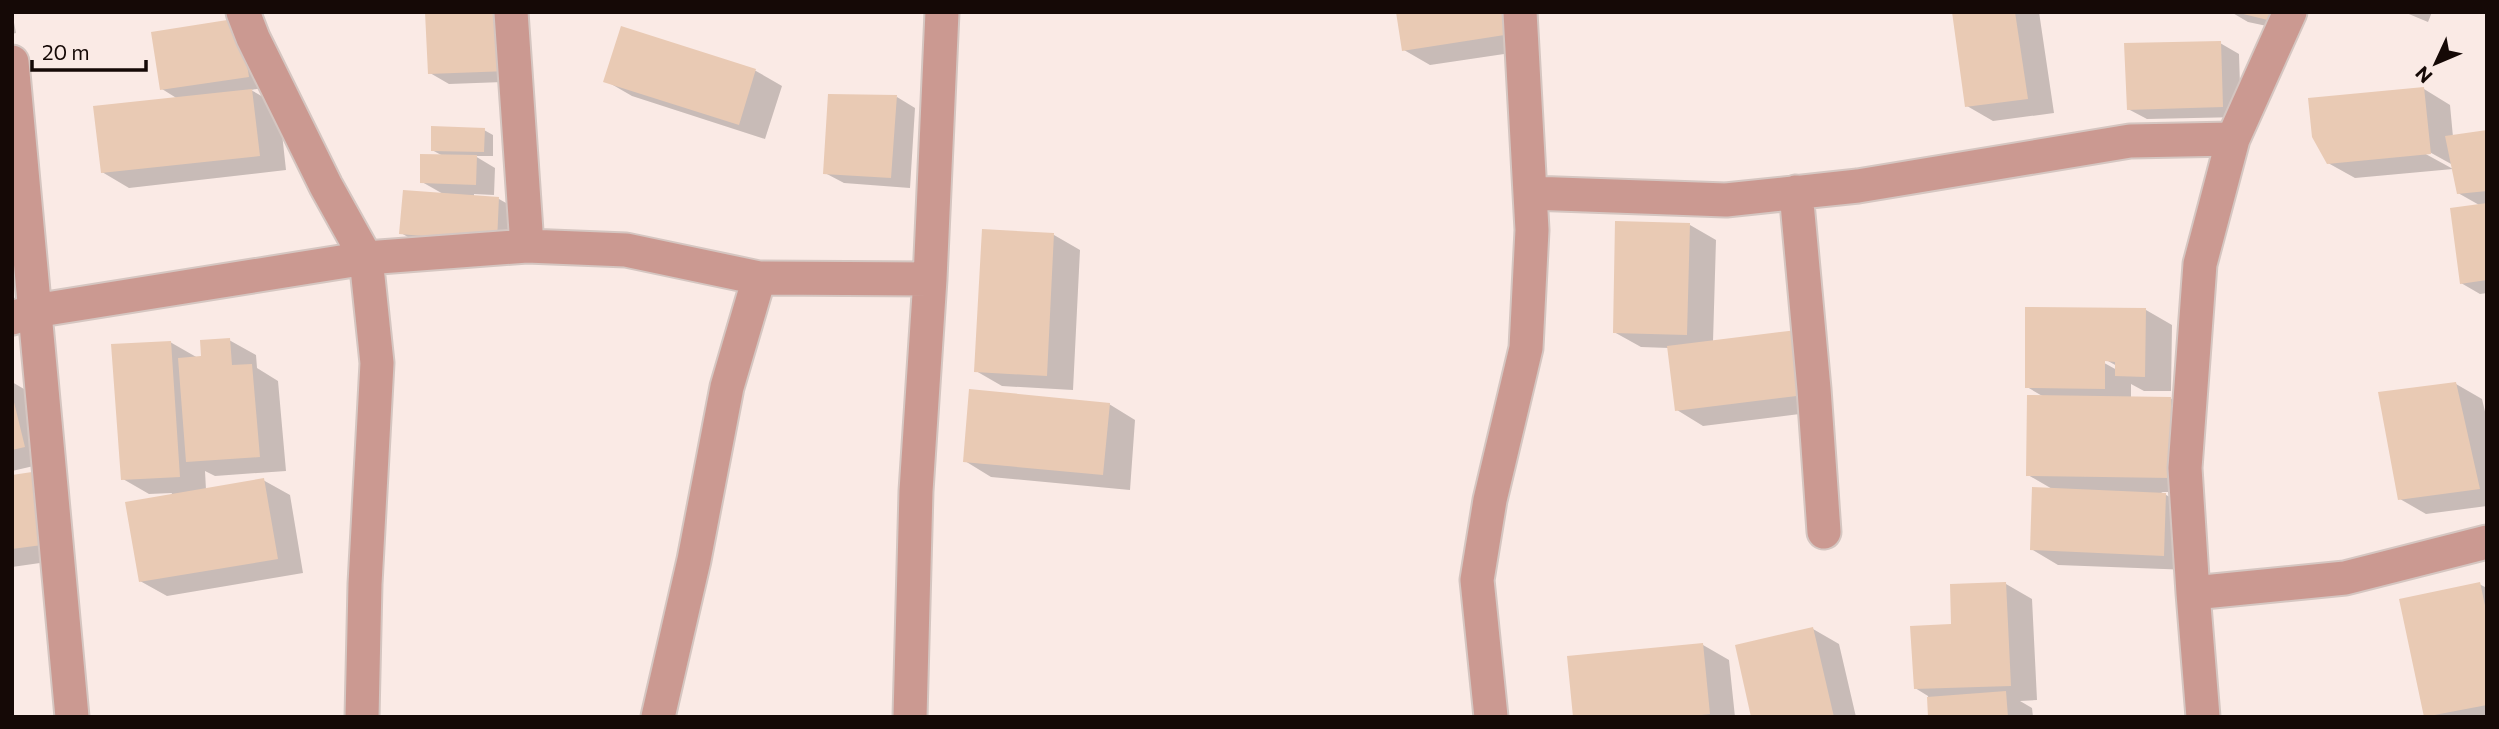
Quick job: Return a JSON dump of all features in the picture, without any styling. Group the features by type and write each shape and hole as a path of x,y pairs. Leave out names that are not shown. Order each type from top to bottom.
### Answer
{"street":[{"path":"243,12 253,38 326,186 366,258 377,363 365,583 362,717"},
{"path":"511,12 527,246"},
{"path":"910,717 916,491 930,279 942,12"},
{"path":"1491,717 1477,580 1490,500 1526,348 1532,230 1520,12"},
{"path":"2203,717 2185,468 2200,264 2233,139 2290,12"},
{"path":"12,62 23,314 72,717"},
{"path":"1530,193 1726,200 1858,186 2130,141 2233,139"},
{"path":"1796,192 1824,532"},
{"path":"23,314 366,258 527,246 626,250 760,278 930,279"},
{"path":"658,717 694,560 727,387 760,278"},
{"path":"2193,593 2345,578 2487,542"}],"building":[{"path":"425,12 505,12 509,71 428,74"},
{"path":"1396,12 1508,12 1511,34 1402,51"},
{"path":"1952,12 2015,12 2028,99 1965,107"},
{"path":"2235,12 2278,12 2276,22"},
{"path":"240,18 249,77 160,90 151,32"},
{"path":"621,26 756,69 739,125 603,82"},
{"path":"2221,41 2223,107 2127,110 2124,43"},
{"path":"2424,87 2431,154 2327,164 2312,137 2308,98"},
{"path":"252,89 260,156 101,173 93,106"},
{"path":"828,94 897,95 891,178 823,174"},
{"path":"431,126 485,128 484,152 431,151"},
{"path":"2487,130 2487,191 2457,194 2445,136"},
{"path":"420,154 477,155 476,185 420,183"},
{"path":"403,190 499,197 497,242 399,234"},
{"path":"2487,203 2487,280 2460,284 2450,208"},
{"path":"1615,221 1690,223 1687,335 1613,333"},
{"path":"982,229 1054,233 1047,376 974,372"},
{"path":"2025,307 2146,308 2145,377 2115,376 2115,362 2105,361 2105,389 2025,388"},
{"path":"1797,330 1805,395 1675,411 1667,346"},
{"path":"230,338 232,365 252,364 260,457 186,462 178,358 201,356 200,340"},
{"path":"171,341 180,477 121,480 111,344"},
{"path":"2456,382 2480,489 2398,500 2378,392"},
{"path":"969,389 1110,403 1103,475 963,462"},
{"path":"12,394 25,447 12,450"},
{"path":"2027,395 2171,397 2171,478 2026,476"},
{"path":"32,472 42,545 12,549 12,475"},
{"path":"264,478 278,559 139,582 125,502"},
{"path":"2032,487 2166,493 2164,556 2030,550"},
{"path":"2006,582 2011,686 1914,689 1910,626 1951,624 1950,584"},
{"path":"2480,582 2487,615 2487,705 2424,717 2399,599"},
{"path":"1813,627 1834,717 1751,717 1735,645"},
{"path":"1703,643 1710,714 1684,717 1573,717 1567,656"},
{"path":"2006,691 2008,717 1928,717 1927,697"}]}
